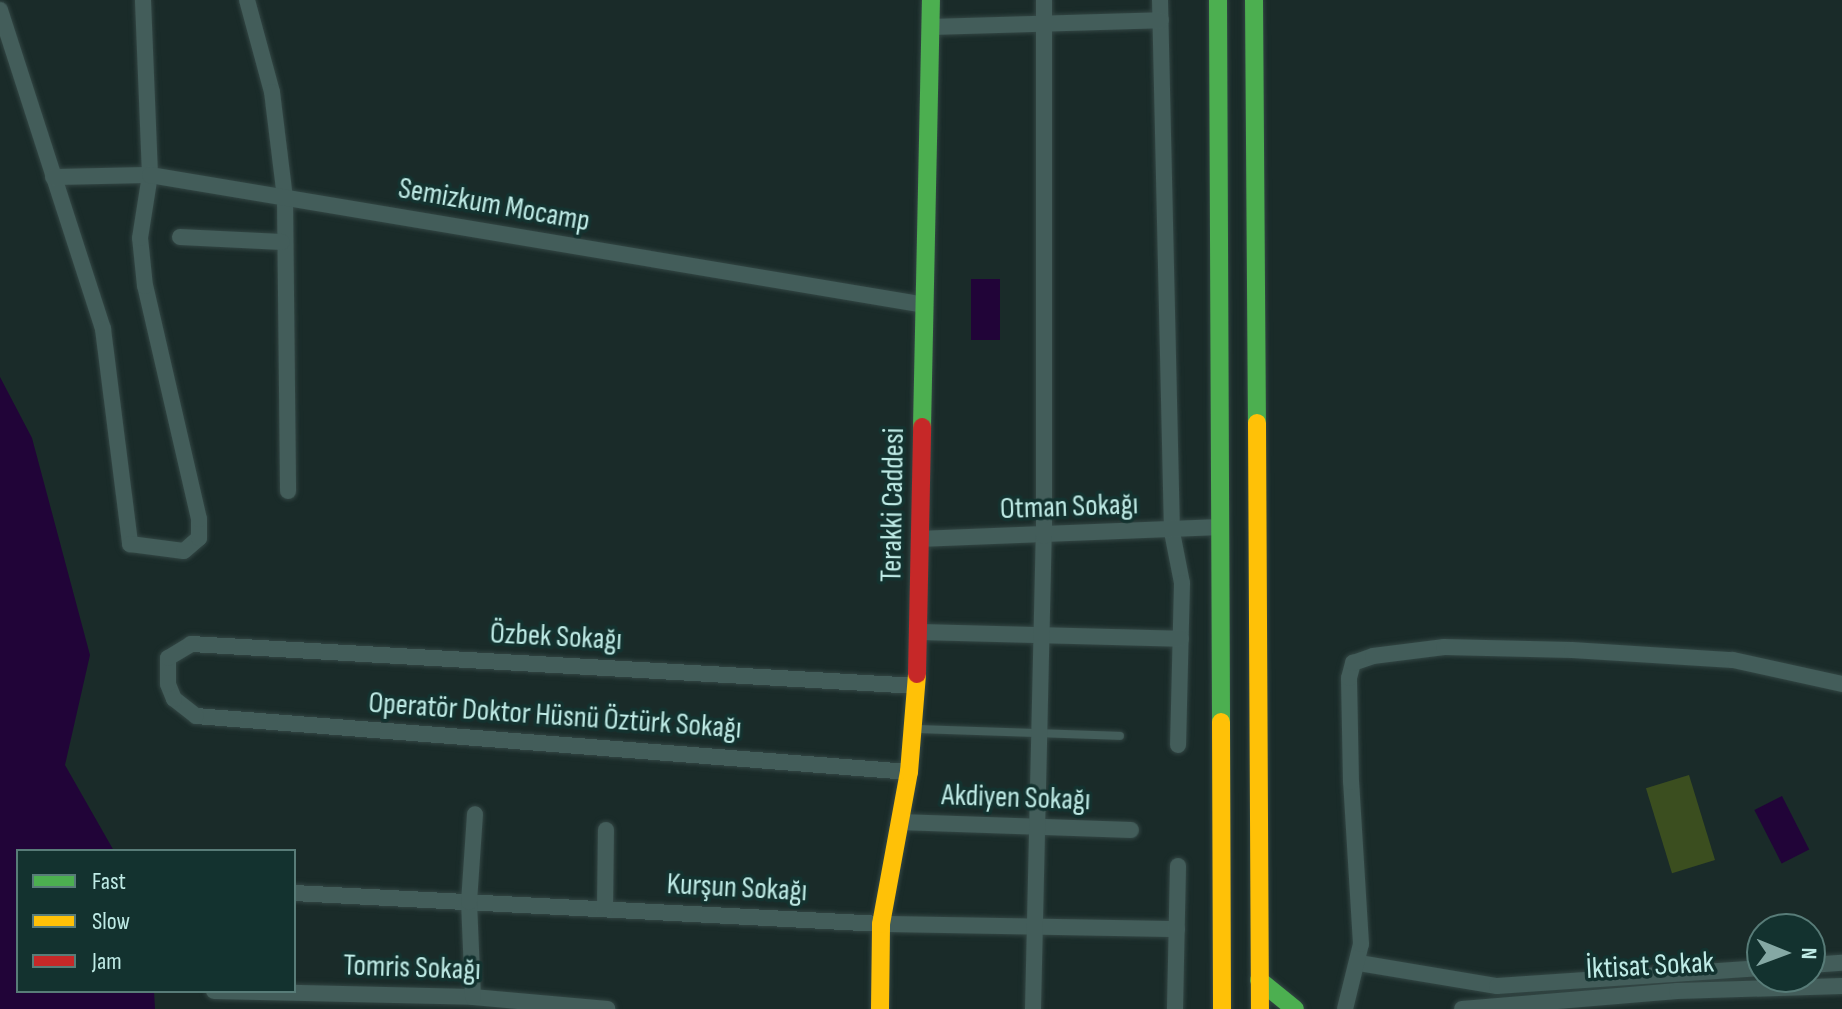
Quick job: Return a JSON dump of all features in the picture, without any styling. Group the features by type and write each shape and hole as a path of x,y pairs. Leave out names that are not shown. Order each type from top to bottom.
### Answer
{"main road":[{"name":"Terakki Caddesi","path":"880,1009 881,924 909,772 917,686 931,0"},
{"path":"1218,0 1222,1009"},
{"path":"1254,0 1260,1009"},
{"path":"1259,980 1295,1009"}],"street":[{"path":"0,10 103,329 130,544 184,551 199,538 199,519 145,286 140,238 150,175 143,0"},
{"path":"247,0 272,92 285,198 282,242 288,491"},
{"path":"1033,1009 1031,924 1044,536 1044,0"},
{"path":"1160,0 1172,532 1182,583 1178,745"},
{"path":"930,27 1044,21 1161,20"},
{"name":"Semizkum Mocamp","path":"53,177 150,175 925,305"},
{"path":"180,237 282,242"},
{"name":"Otman Sokağı","path":"920,539 1172,532 1219,527"},
{"path":"918,632 1181,639"},
{"name":"Özbek Sokağı","path":"196,716 174,699 168,684 168,658 191,644 917,686"},
{"path":"1345,1009 1359,963 1349,678 1353,663 1444,647 1572,650 1733,660 1842,684"},
{"name":"Operatör Doktor Hüsnü Öztürk Sokağı","path":"196,716 909,772"},
{"path":"473,997 469,902 475,814"},
{"name":"Akdiyen Sokağı","path":"900,822 1131,830"},
{"path":"605,909 606,830"},
{"path":"1175,1009 1178,866"},
{"name":"Kurşun Sokağı","path":"296,893 881,924 1031,924 1177,929"},
{"path":"1359,963 1497,986 1746,969"},
{"name":"İktisat Sokak","path":"1462,1009 1677,991 1842,986"},
{"name":"Tomris Sokağı","path":"254,993 452,1003 473,997 607,1009"}],"lane":[{"path":"913,729 1038,736 1120,736"}],"green space":[{"path":"1689,775 1715,860 1672,873 1646,788"}],"shaded area":[{"path":"971,279 1000,279 1000,340 971,340"},
{"path":"0,377 32,438 90,655 65,765 113,849 16,849 16,993 154,993 155,1009 0,1009"},
{"path":"1782,796 1809,849 1782,864 1754,810"}],"traffic: fast":[{"path":"922,427 931,0"},
{"path":"1218,0 1221,722"},
{"path":"1254,0 1257,423"},
{"path":"1259,980 1295,1009"}],"traffic: slow":[{"path":"1257,423 1260,1009"},
{"path":"880,1009 881,924 909,772 917,674"},
{"path":"1221,722 1222,1009"}],"traffic: jam":[{"path":"917,674 922,427"}]}
